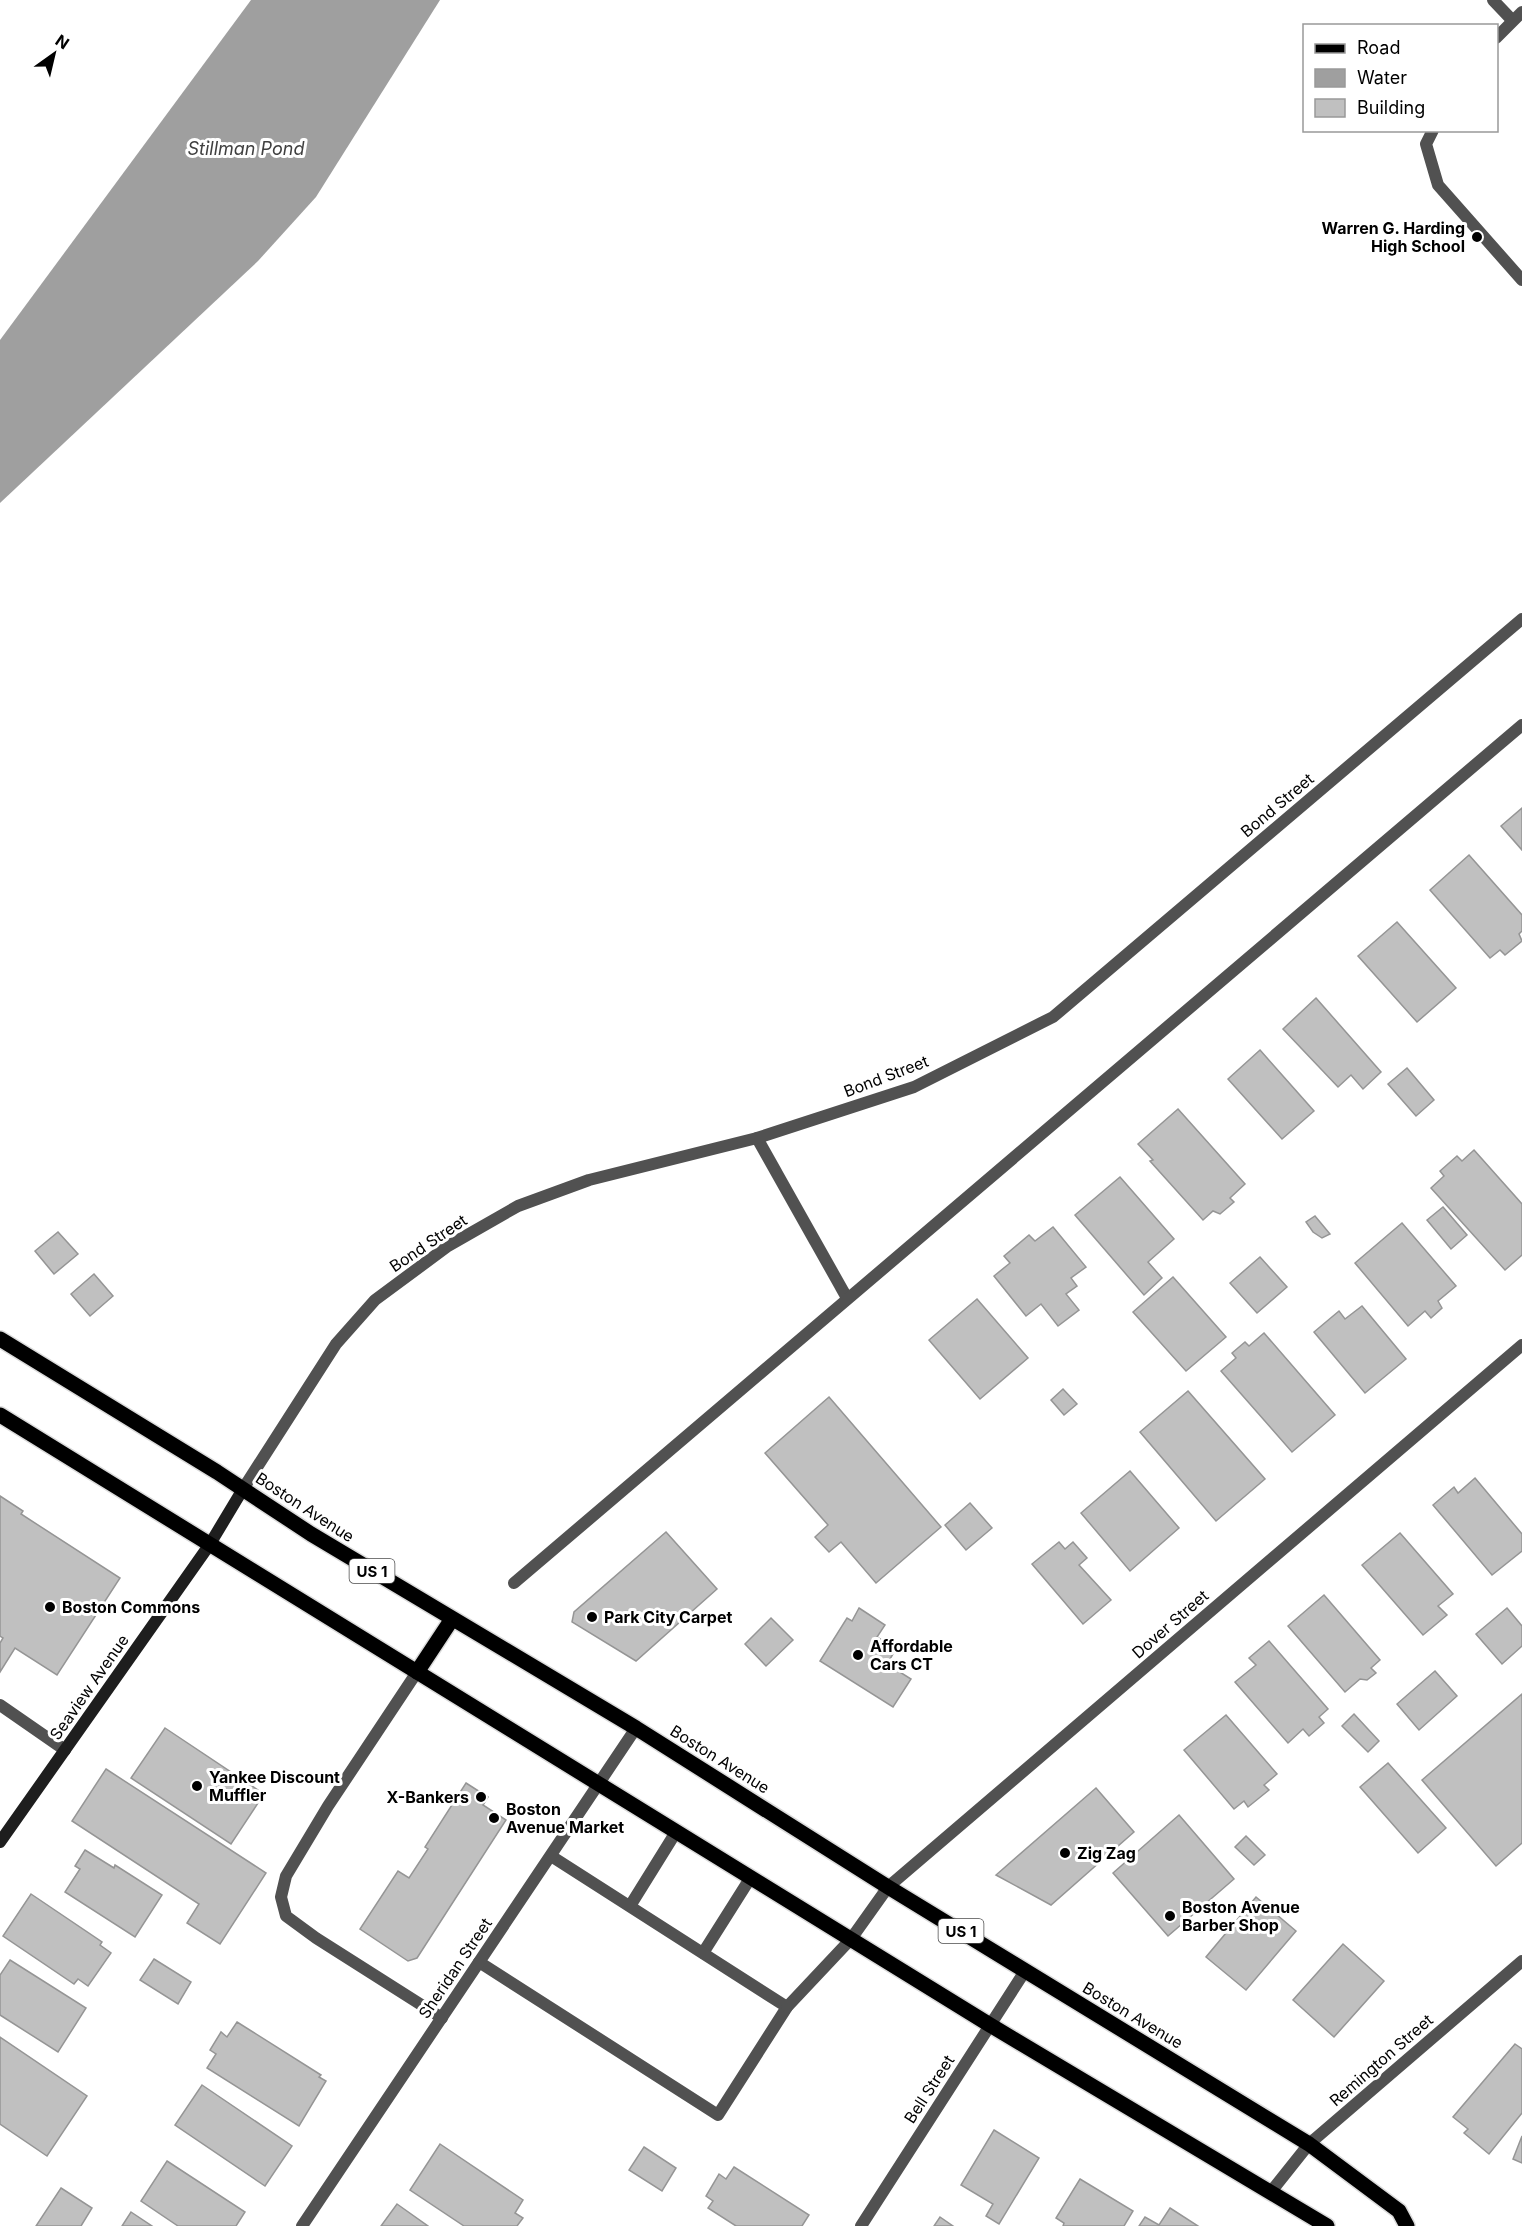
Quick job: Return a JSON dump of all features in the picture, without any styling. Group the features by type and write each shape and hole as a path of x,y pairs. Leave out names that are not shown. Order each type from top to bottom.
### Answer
{"main road":[{"name":"Boston Avenue","path":"0,1339 243,1489 311,1534 636,1728 888,1887 1309,2144 1399,2211 1407,2226"},
{"path":"0,1415 990,2025 1327,2226"},
{"name":"Seaview Avenue","path":"0,1842 210,1544 243,1489"},
{"path":"417,1672 452,1619"}],"street":[{"path":"1493,0 1512,21"},
{"path":"1498,37 1522,12"},
{"path":"1432,132 1426,144 1438,184 1522,280"},
{"name":"Bond Street","path":"243,1489 336,1344 375,1300 448,1246 518,1206 589,1180 757,1138 914,1087 1053,1017 1522,619"},
{"path":"514,1582 1522,725"},
{"path":"757,1138 847,1298"},
{"name":"Dover Street","path":"479,1962 718,2115 787,2007 851,1939 888,1887 1522,1345"},
{"path":"417,1672 328,1806 286,1876 280,1897 286,1916 316,1938 442,2018"},
{"path":"0,1705 65,1750"},
{"name":"Sheridan Street","path":"302,2226 636,1728"},
{"path":"630,1906 676,1832"},
{"path":"551,1856 787,2007"},
{"path":"703,1953 750,1877"},
{"name":"Remington Street","path":"1270,2193 1309,2144 1522,1961"},
{"name":"Bell Street","path":"861,2226 1025,1971"}],"water":[{"name":"Stillman Pond","path":"251,0 440,0 316,197 258,261 0,503 0,340"}],"building":[{"path":"1522,808 1522,850 1501,826"},
{"path":"1469,855 1522,915 1522,931 1519,934 1522,941 1505,955 1500,950 1490,958 1430,890"},
{"path":"1397,922 1456,988 1417,1022 1358,956"},
{"path":"1316,998 1381,1072 1363,1089 1351,1075 1338,1087 1283,1029"},
{"path":"1260,1050 1314,1111 1282,1139 1228,1079"},
{"path":"1407,1068 1434,1100 1416,1116 1388,1084"},
{"path":"1178,1109 1245,1184 1230,1198 1234,1202 1220,1214 1213,1211 1203,1220 1150,1161 1153,1160 1138,1144"},
{"path":"1474,1150 1522,1204 1522,1255 1505,1270 1431,1188 1444,1176 1440,1171 1457,1156 1462,1161"},
{"path":"1120,1177 1174,1239 1148,1262 1162,1278 1144,1295 1075,1215"},
{"path":"1443,1207 1467,1235 1451,1249 1427,1220"},
{"path":"1315,1216 1330,1234 1322,1238 1313,1232 1306,1222"},
{"path":"1402,1223 1456,1286 1438,1301 1442,1308 1431,1318 1425,1311 1408,1326 1355,1263"},
{"path":"1053,1227 1086,1267 1071,1278 1077,1286 1066,1294 1079,1310 1058,1326 1041,1304 1026,1316 994,1276 1010,1263 1004,1256 1029,1235 1035,1241"},
{"path":"58,1232 78,1254 54,1274 35,1251"},
{"path":"1260,1257 1287,1287 1257,1313 1230,1283"},
{"path":"94,1274 113,1296 90,1316 71,1294"},
{"path":"1173,1277 1226,1337 1186,1371 1133,1312"},
{"path":"977,1299 1028,1358 980,1399 929,1340"},
{"path":"1362,1306 1406,1359 1365,1393 1314,1332 1339,1311 1345,1319"},
{"path":"1264,1333 1335,1415 1292,1452 1221,1371 1236,1358 1232,1353 1245,1342 1249,1346"},
{"path":"1063,1389 1077,1404 1064,1415 1051,1400"},
{"path":"1188,1391 1265,1479 1216,1521 1140,1432"},
{"path":"829,1397 941,1527 876,1583 841,1542 829,1552 815,1537 828,1525 765,1453"},
{"path":"1130,1471 1179,1528 1130,1571 1081,1513"},
{"path":"1475,1478 1522,1534 1522,1551 1492,1575 1433,1505 1454,1487 1458,1493"},
{"name":"Boston Commons","path":"0,1496 23,1511 21,1514 120,1578 57,1675 15,1648 0,1672 0,1643 3,1638 0,1636"},
{"path":"970,1503 992,1528 966,1550 945,1525"},
{"path":"666,1532 717,1589 636,1661 572,1622 574,1612"},
{"path":"1400,1533 1453,1594 1438,1606 1447,1615 1423,1635 1362,1565"},
{"path":"1059,1542 1065,1549 1073,1542 1087,1558 1079,1565 1111,1600 1083,1624 1032,1564"},
{"path":"1324,1595 1380,1660 1371,1668 1376,1673 1367,1680 1360,1679 1345,1692 1288,1626"},
{"name":"Affordable Cars CT","path":"859,1608 885,1625 877,1637 896,1649 887,1664 911,1679 893,1707 820,1661 847,1618 852,1621"},
{"path":"1507,1608 1522,1626 1522,1646 1502,1664 1476,1634"},
{"path":"771,1618 793,1640 766,1666 745,1644"},
{"path":"1269,1641 1328,1709 1319,1717 1324,1723 1309,1736 1303,1729 1288,1743 1235,1682 1256,1665 1249,1658"},
{"path":"1435,1671 1457,1696 1419,1730 1397,1704"},
{"path":"1522,1694 1522,1843 1496,1866 1422,1780"},
{"path":"1354,1714 1379,1741 1368,1752 1342,1726"},
{"path":"1226,1715 1277,1774 1264,1785 1269,1790 1248,1807 1244,1801 1234,1809 1184,1750"},
{"name":"Yankee Discount Muffler","path":"165,1728 264,1794 231,1844 131,1778"},
{"path":"1388,1763 1446,1828 1418,1853 1360,1787"},
{"path":"106,1769 266,1873 220,1944 187,1923 199,1904 72,1821"},
{"path":"466,1783 488,1797 483,1805 506,1820 417,1958 408,1961 360,1929 398,1871 409,1878 428,1849 425,1847"},
{"name":"Zig Zag","path":"1096,1788 1134,1832 1051,1905 996,1875"},
{"path":"1179,1815 1234,1879 1168,1936 1113,1873"},
{"path":"1246,1836 1265,1855 1254,1865 1235,1847"},
{"path":"85,1850 114,1868 115,1865 162,1895 135,1937 65,1892 80,1869 75,1866"},
{"path":"31,1894 102,1942 100,1945 111,1953 88,1986 78,1979 74,1984 3,1936"},
{"path":"1256,1897 1296,1931 1246,1990 1206,1957"},
{"path":"1343,1944 1384,1981 1334,2037 1293,2000"},
{"path":"154,1959 191,1982 178,2004 140,1980"},
{"path":"10,1960 86,2008 58,2052 0,2015 0,1975"},
{"path":"237,2022 321,2075 319,2077 326,2081 299,2126 207,2068 216,2054 210,2050 221,2032 227,2037"},
{"path":"0,2037 87,2096 47,2156 0,2124"},
{"path":"1515,2044 1522,2049 1522,2113 1489,2154 1464,2133 1468,2129 1453,2117"},
{"path":"202,2085 292,2146 265,2186 175,2125"},
{"path":"994,2130 1039,2158 999,2224 986,2216 993,2204 961,2185"},
{"path":"1522,2136 1522,2163 1513,2159"},
{"path":"440,2144 523,2200 515,2213 523,2218 517,2226 464,2226 410,2190"},
{"path":"644,2147 676,2168 662,2191 629,2170"},
{"path":"167,2161 245,2212 236,2226 178,2226 141,2201"},
{"path":"734,2167 809,2215 802,2226 736,2226 708,2208 713,2201 706,2196 719,2174 726,2179"},
{"path":"1080,2179 1133,2211 1124,2226 1063,2226 1064,2223 1056,2218"},
{"path":"61,2188 92,2208 81,2226 36,2226"},
{"path":"397,2204 428,2226 381,2226"},
{"path":"1170,2208 1198,2226 1139,2226 1145,2217 1159,2225"},
{"path":"131,2212 152,2226 122,2226"},
{"path":"940,2217 953,2226 934,2226"}],"place":[{"name":"Warren G. Harding High School","path":"1477,237"},
{"name":"Boston Commons","path":"50,1607"},
{"name":"Park City Carpet","path":"592,1617"},
{"name":"Affordable Cars CT","path":"858,1655"},
{"name":"Yankee Discount Muffler","path":"197,1786"},
{"name":"X-Bankers","path":"481,1797"},
{"name":"Boston Avenue Market","path":"494,1818"},
{"name":"Zig Zag","path":"1065,1853"},
{"name":"Boston Avenue Barber Shop","path":"1170,1916"}]}
